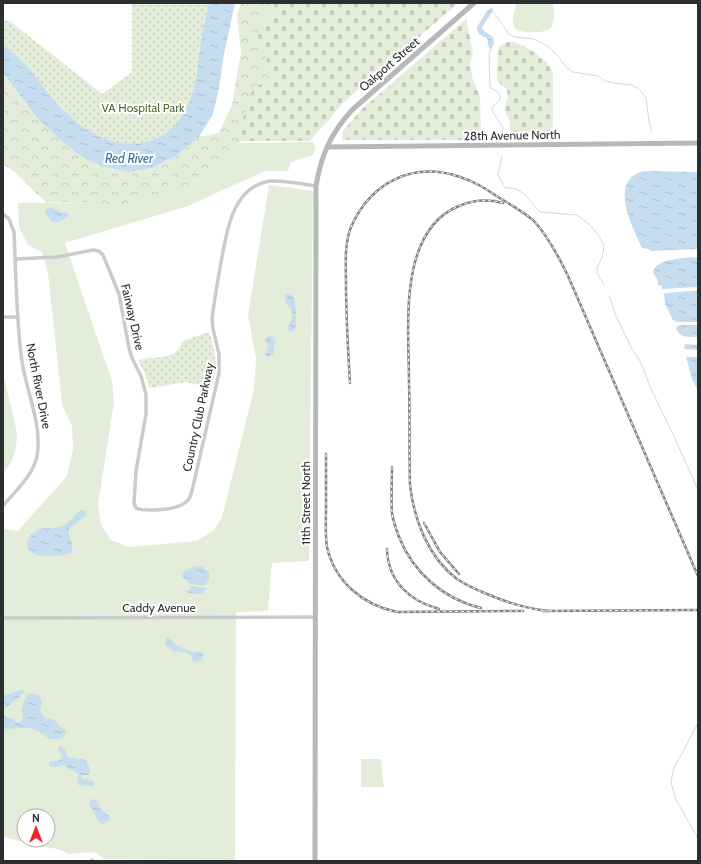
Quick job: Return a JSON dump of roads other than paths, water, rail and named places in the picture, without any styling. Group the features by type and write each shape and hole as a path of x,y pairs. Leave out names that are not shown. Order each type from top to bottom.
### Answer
{"street":[{"name":"Oakport Street","path":"327,147 336,130 352,110 474,3"},
{"name":"28th Avenue North","path":"327,147 698,142"},
{"name":"11th Street North","path":"314,861 316,186 319,167 327,147"},
{"name":"Country Club Parkway","path":"136,508 142,510 173,507 182,505 190,497 219,373 219,354 212,319 226,235 234,209 243,196 251,189 261,184 270,182 316,186"},
{"name":"North River Drive","path":"3,214 9,219 12,225 22,363 36,424 38,447 36,458 27,477 3,506"},
{"name":"Fairway Drive","path":"15,259 57,257 93,250 99,251 103,254 119,294 125,334 129,348 141,376 146,394 146,414 136,471 134,503 136,508"},
{"path":"3,317 18,317"},
{"name":"Caddy Avenue","path":"3,618 315,617"}],"water":[{"name":"Red River","path":"209,3 235,3 213,114 199,137 176,156 152,168 129,172 101,166 79,155 60,140 38,119 3,73 3,46 22,60 57,104 94,134 121,143 131,144 152,141 169,131 182,116 187,107 195,83 201,41"},
{"path":"492,7 493,11 482,27 484,31 493,37 494,43 491,50 489,48 487,38 480,34 477,27 487,11"},
{"path":"644,171 698,172 698,249 651,251 642,248 629,217 625,194 627,184 633,176"},
{"path":"50,207 68,214 67,218 56,223 51,221 45,213 45,211"},
{"path":"698,257 698,287 662,289 662,286 657,284 658,281 653,272 655,267 665,261 679,258"},
{"path":"698,291 698,322 677,322 673,320 665,304 664,294"},
{"path":"286,294 293,296 294,299 296,321 295,329 291,332 288,329 292,312 285,302"},
{"path":"682,325 698,325 698,337 679,334 676,328"},
{"path":"268,336 273,337 276,342 274,346 274,354 269,357 265,355 268,346 265,339"},
{"path":"685,344 698,345 698,350 685,349"},
{"path":"686,357 698,357 698,391 692,379"},
{"path":"81,510 86,511 86,516 69,528 69,535 72,543 71,553 46,556 33,553 29,549 27,544 33,533 43,528 65,525"},
{"path":"198,566 203,567 209,572 209,580 205,585 191,584 182,577 183,572"},
{"path":"191,586 207,588 203,593 193,594 187,592 191,589"},
{"path":"166,638 169,638 177,645 188,651 198,651 202,653 202,660 194,662 191,655 185,652 173,651 165,644"},
{"path":"23,689 24,691 20,696 4,710 5,716 8,719 13,718 16,722 20,722 23,719 22,710 27,696 30,693 39,695 42,702 40,711 45,718 55,720 59,726 64,729 66,732 64,737 59,739 49,739 34,729 6,729 3,727 3,696"},
{"path":"60,746 65,748 68,757 85,760 89,766 90,773 88,775 82,775 82,778 93,781 95,783 93,786 78,785 77,781 79,775 63,765 54,767 49,766 50,761 58,761 63,758 58,749"},
{"path":"91,799 96,800 100,808 110,817 110,820 103,824 99,822 89,804"}],"waterway":[{"path":"490,8 509,34 514,37 534,39 546,45 558,56 566,67 573,72 598,76 605,81 613,83 632,85 641,91 646,98 649,122 652,131"},
{"path":"491,50 489,54 490,86 500,95 500,100 493,106 492,110 503,128 502,137"},
{"path":"502,156 498,175 504,187 514,188 520,191 540,212 577,215 590,225 600,237 604,246 602,258 597,268 597,273 604,285"},
{"path":"609,296 616,316 631,347 640,361 652,391 698,490"},
{"path":"698,723 673,770 671,783 676,800 698,838"}],"railway":[{"path":"350,383 346,296 346,255 347,241 351,227 359,211 382,187 395,179 410,174 426,172 443,173 460,177 480,186 533,220 544,233 557,254 568,276 698,576"},
{"path":"503,203 475,201 459,206 439,219 425,237 416,259 408,310 410,485 415,511 424,537 430,549 447,570 457,579 475,589 510,603 549,611"},
{"path":"326,454 327,547 331,560 337,571 352,590 362,598 385,609 397,612 523,611"},
{"path":"392,467 393,519 399,537 412,562 442,591 467,604 481,608"},
{"path":"424,523 440,552 459,574"},
{"path":"387,549 391,571 402,588 418,601 439,609"},
{"path":"543,611 698,610"}],"park label":[{"name":"VA Hospital Park","path":"143,107"}]}
